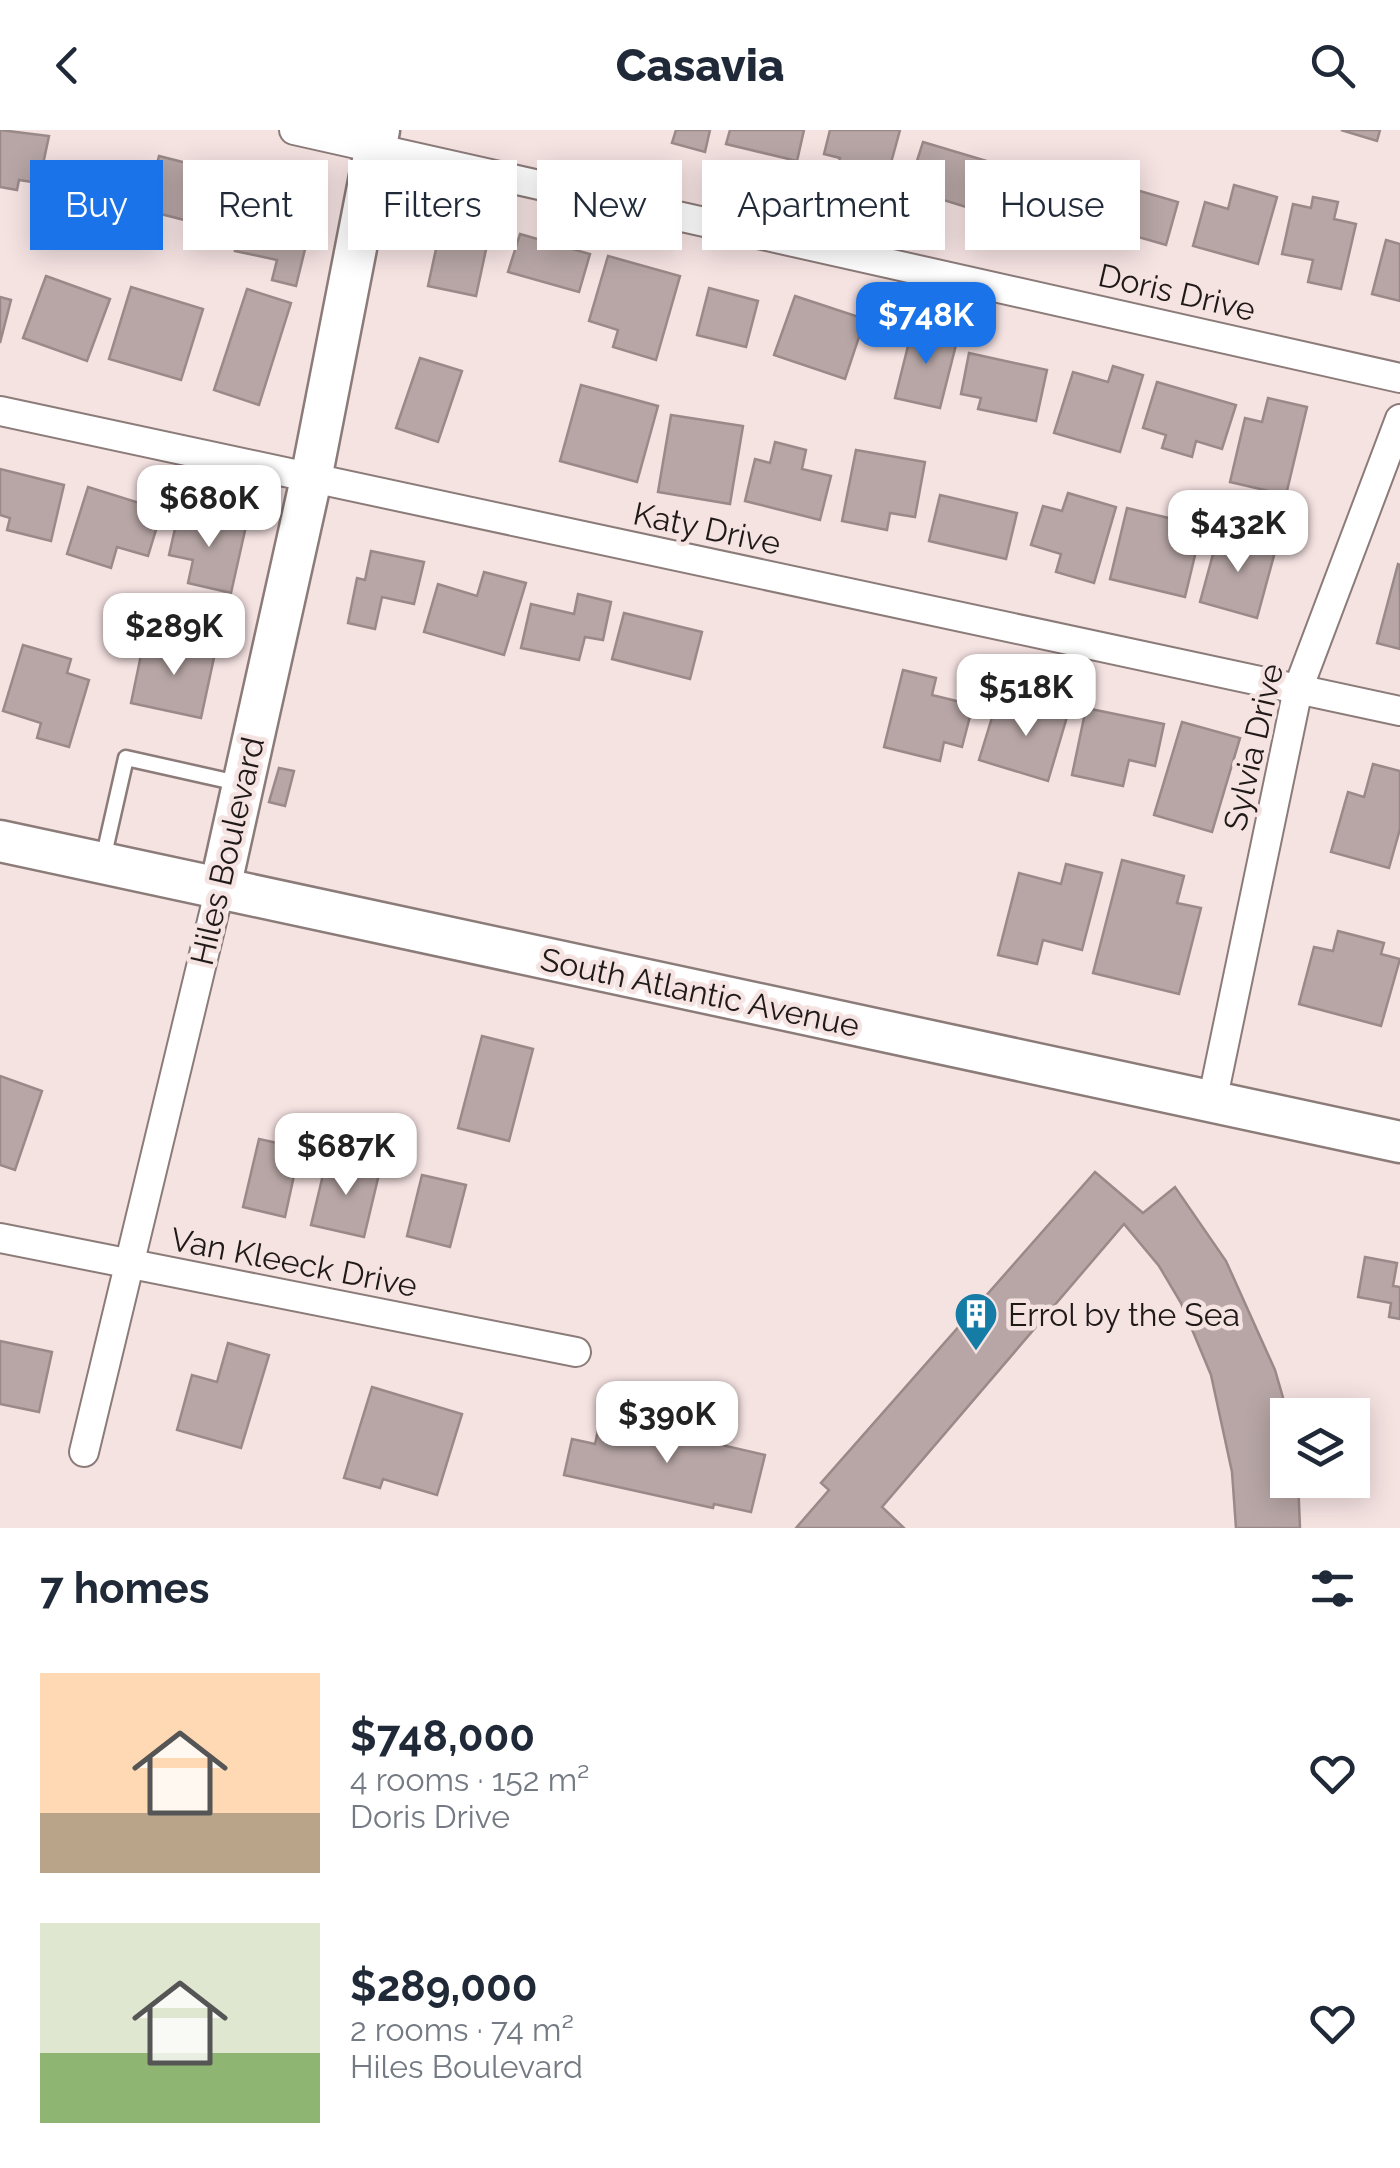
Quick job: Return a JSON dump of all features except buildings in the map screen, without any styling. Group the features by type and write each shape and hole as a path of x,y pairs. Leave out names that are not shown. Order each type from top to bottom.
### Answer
{"street":[{"name":"Doris Drive","path":"294,130 377,139 1400,378"},
{"name":"Hiles Boulevard","path":"84,1452 220,888 311,479 377,139"},
{"name":"Katy Drive","path":"0,412 1400,712"},
{"name":"Sylvia Drive","path":"1212,1102 1298,689 1400,419"},
{"name":"South Atlantic Avenue","path":"0,841 1400,1142"},
{"name":"Van Kleeck Drive","path":"0,1238 576,1352"}],"lane":[{"path":"102,863 126,758 243,784"}],"place":[{"name":"Errol by the Sea","path":"976,1352"}]}
